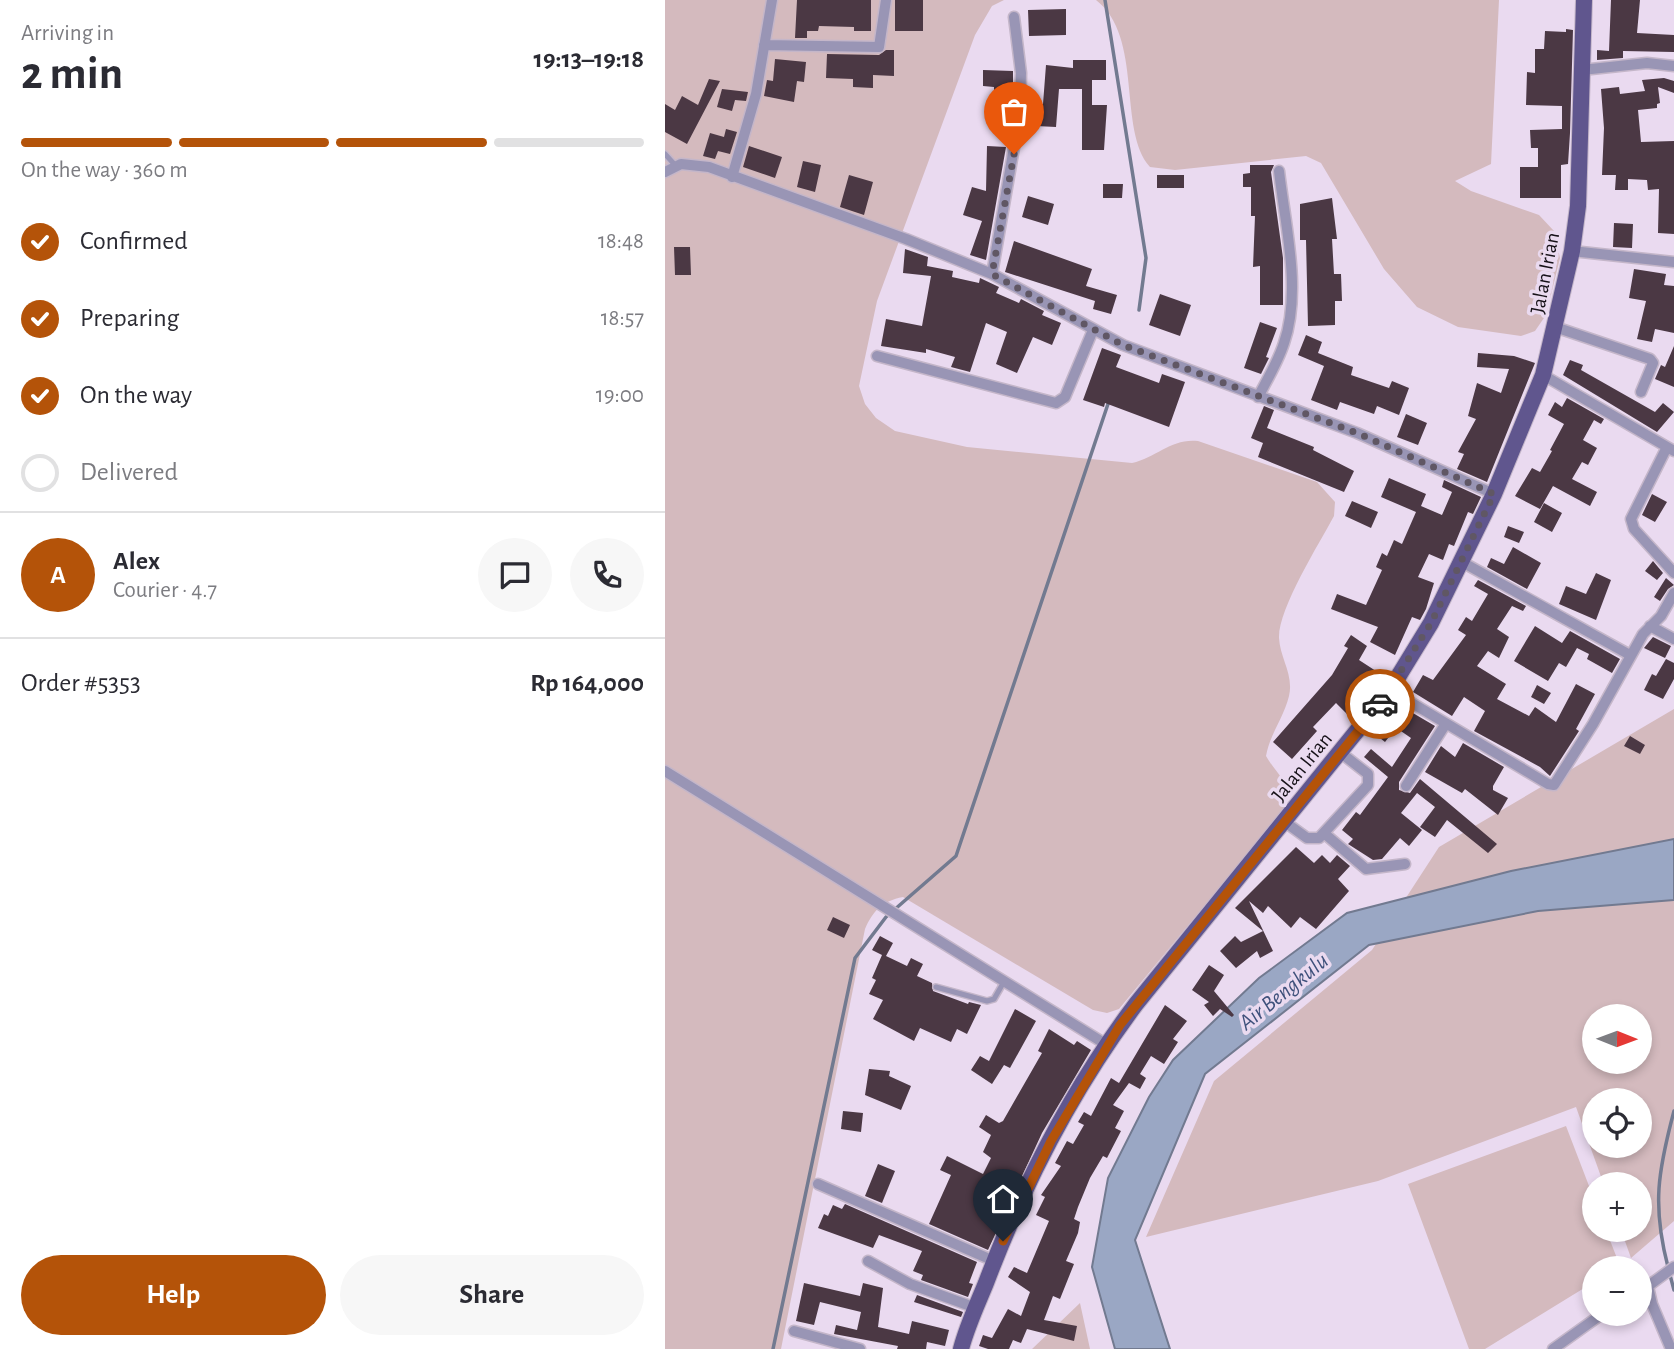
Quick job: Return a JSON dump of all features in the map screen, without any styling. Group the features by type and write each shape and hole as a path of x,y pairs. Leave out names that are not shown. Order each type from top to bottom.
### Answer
{"main road":[{"name":"Jalan Irian","path":"961,1349 994,1261 1051,1141 1107,1045 1136,1004 1390,690 1431,623 1494,494 1543,376 1572,251 1578,206 1584,0"}],"street":[{"path":"732,177 756,94 772,0"},
{"path":"764,45 879,47 886,0"},
{"path":"992,274 1020,113 1021,73 1014,17"},
{"path":"1582,70 1647,63 1674,66"},
{"path":"665,172 675,166 700,165 856,220 992,274 1093,330 1258,397 1357,433 1494,494"},
{"path":"1258,397 1285,343 1290,313 1289,267 1279,171"},
{"path":"1572,251 1674,262"},
{"path":"1555,327 1650,359 1653,363 1641,392"},
{"path":"877,356 1041,402 1056,403 1065,397 1093,330"},
{"path":"1543,376 1670,449 1631,519 1634,529 1674,573"},
{"path":"1462,562 1630,654"},
{"path":"1390,690 1445,725 1548,784 1555,785 1594,724 1630,654 1650,626 1661,616 1674,593"},
{"path":"1650,626 1674,639"},
{"path":"1406,786 1445,725"},
{"path":"1285,822 1311,839 1325,834 1369,782 1368,774 1341,753"},
{"path":"665,771 1107,1045"},
{"path":"1325,834 1366,869 1405,863"},
{"path":"818,1184 994,1261"},
{"path":"868,1261 910,1284 976,1308"},
{"path":"1652,1284 1674,1268"},
{"path":"1652,1306 1671,1349"},
{"path":"1553,1349 1585,1326"},
{"path":"794,1331 860,1349"}],"lane":[{"path":"665,153 675,166"},
{"path":"936,987 987,1002 994,999 1005,980"}],"shaded area":[{"path":"665,0 1004,0 992,6 975,35 877,301 859,386 865,404 876,418 895,431 967,447 1132,463 1180,442 1198,441 1317,482 1335,502 1334,516 1292,594 1280,626 1280,645 1290,688 1287,704 1266,756 1286,787 1282,812 1119,1009 1107,1013 1093,1010 903,897 884,904 871,917 865,929 781,1349 665,1349"},
{"path":"1096,0 1499,0 1491,164 1455,181 1471,191 1539,215 1554,231 1560,258 1546,315 1535,331 1521,336 1458,327 1417,307 1384,269 1321,163 1306,156 1175,170 1150,167 1140,151 1134,130 1120,37 1111,16"},
{"path":"1674,709 1674,1221 1652,1240 1652,1172 1599,1172 1594,1158 1652,1158 1652,1088 1582,1088 1582,1124 1576,1107 1378,1181 1146,1237 1214,1081 1372,950 1439,847"},
{"path":"1566,1126 1584,1172 1582,1242 1611,1242 1616,1256 1582,1256 1582,1289 1485,1349 1469,1349 1408,1184"},
{"path":"1625,1242 1650,1242 1633,1256 1630,1256"},
{"path":"1080,1303 1090,1349 1032,1349"}],"water":[{"name":"Air Bengkulu","path":"1674,839 1674,900 1538,911 1369,945 1205,1074 1135,1240 1170,1349 1115,1349 1092,1267 1108,1178 1149,1097 1173,1060 1259,978 1347,913 1511,871"}],"building":[{"path":"797,0 871,0 871,31 854,31 854,27 819,26 818,31 807,31 807,38 795,38"},
{"path":"895,0 923,0 923,31 895,31"},
{"path":"1611,0 1640,0 1637,33 1674,35 1674,52 1623,51 1623,58 1597,60 1597,50 1609,51"},
{"path":"1066,9 1066,35 1029,36 1028,10"},
{"path":"1566,29 1573,30 1570,133 1568,164 1561,165 1561,198 1520,198 1520,167 1538,167 1538,148 1531,148 1530,130 1562,129 1562,106 1526,105 1527,72 1535,73 1535,49 1544,49 1545,31 1566,32"},
{"path":"886,50 894,50 894,76 873,75 873,88 853,87 853,79 826,78 827,54 879,55"},
{"path":"775,59 806,62 804,82 797,81 794,102 764,96 767,80 773,81"},
{"path":"1073,60 1106,60 1106,80 1092,80 1092,105 1107,105 1104,150 1082,150 1082,89 1059,89 1056,127 1036,126 1038,104 1043,104 1046,65 1073,68"},
{"path":"983,70 1013,71 1013,97 994,96 994,87 983,86"},
{"path":"1664,78 1674,81 1674,93 1658,87 1660,103 1657,108 1638,110 1641,142 1674,141 1674,234 1658,233 1659,189 1648,190 1647,180 1628,179 1628,190 1615,190 1616,175 1602,175 1604,128 1601,89 1619,87 1620,94 1645,91 1642,80"},
{"path":"709,79 720,81 687,144 665,132 665,104 675,110 682,96 698,105"},
{"path":"722,89 748,92 746,101 735,100 732,111 717,107"},
{"path":"726,129 737,132 730,154 718,151 715,159 703,156 710,133 724,137"},
{"path":"749,146 782,157 775,178 743,167"},
{"path":"987,146 1006,147 986,260 970,255 982,221 963,215 972,187 986,191"},
{"path":"803,161 821,165 815,192 797,187"},
{"path":"1250,165 1274,165 1271,172 1283,258 1283,305 1260,305 1260,266 1253,267 1255,216 1251,216 1251,187 1243,187 1243,174 1250,173"},
{"path":"849,175 873,182 864,215 840,207"},
{"path":"1157,175 1184,175 1184,188 1157,188"},
{"path":"1103,184 1123,184 1122,198 1103,198"},
{"path":"1028,196 1054,204 1048,225 1022,217"},
{"path":"1332,198 1337,239 1332,239 1334,274 1341,274 1342,301 1335,301 1335,325 1308,326 1306,240 1300,240 1300,204"},
{"path":"1614,223 1633,224 1632,248 1613,247"},
{"path":"1014,241 1092,269 1086,286 1117,295 1111,314 1093,309 1095,301 1005,272"},
{"path":"674,247 690,247 691,275 675,275"},
{"path":"905,249 928,257 927,266 953,271 952,277 979,283 980,278 999,287 996,293 1019,303 1021,299 1044,311 1042,315 1061,323 1052,345 1033,337 1017,373 996,364 1007,332 986,323 970,372 951,367 955,357 926,349 926,353 881,346 886,319 922,326 931,276 903,273"},
{"path":"1634,269 1666,274 1664,285 1674,286 1674,333 1655,329 1652,342 1637,339 1646,301 1629,298"},
{"path":"1160,294 1191,305 1180,336 1149,325"},
{"path":"1260,322 1277,328 1266,357 1269,358 1261,374 1244,368"},
{"path":"1306,335 1322,342 1318,353 1353,367 1351,375 1389,388 1392,381 1409,388 1399,415 1377,406 1374,414 1340,402 1337,410 1311,400 1324,366 1298,355"},
{"path":"1674,346 1674,387 1655,379 1661,365 1665,367"},
{"path":"1102,348 1121,355 1116,367 1159,383 1162,374 1185,382 1169,427 1105,403 1104,407 1083,400"},
{"path":"1478,353 1514,356 1535,363 1487,482 1457,469 1464,454 1458,452 1476,419 1468,416 1477,383 1501,393 1509,369 1477,367"},
{"path":"1570,360 1583,365 1581,370 1655,412 1663,403 1674,412 1657,432 1563,375"},
{"path":"1567,398 1604,419 1601,424 1594,420 1583,440 1597,448 1588,465 1582,462 1572,479 1597,492 1590,506 1553,486 1540,509 1515,496 1532,468 1540,472 1552,451 1550,450 1564,424 1548,415 1555,402 1562,407"},
{"path":"1264,406 1274,410 1267,428 1314,447 1313,450 1354,471 1344,492 1258,457 1263,443 1251,438"},
{"path":"1406,414 1427,423 1418,445 1397,437"},
{"path":"1389,478 1426,494 1421,506 1442,515 1452,492 1442,487 1444,480 1481,497 1473,514 1468,512 1454,546 1449,544 1443,560 1429,554 1418,577 1434,583 1426,609 1420,620 1412,617 1395,655 1370,642 1378,627 1331,609 1337,594 1366,605 1382,570 1376,567 1382,553 1387,556 1394,540 1402,544 1416,512 1381,497"},
{"path":"1652,494 1667,502 1655,522 1642,515"},
{"path":"1352,501 1378,512 1371,528 1345,516"},
{"path":"1544,503 1562,513 1552,532 1534,522"},
{"path":"1508,526 1524,532 1519,543 1504,537"},
{"path":"1513,547 1541,563 1527,589 1487,567 1491,558 1504,564"},
{"path":"1653,561 1663,573 1657,580 1645,571"},
{"path":"1596,573 1611,580 1596,620 1559,604 1566,586 1586,594"},
{"path":"1666,578 1674,585 1660,601 1654,597"},
{"path":"1478,580 1526,606 1523,611 1512,606 1497,629 1509,637 1499,658 1488,651 1477,666 1506,684 1497,699 1529,716 1535,707 1556,722 1576,684 1595,694 1576,729 1579,731 1550,776 1540,767 1474,731 1485,711 1464,697 1452,716 1413,692 1423,675 1433,680 1466,635 1458,630 1466,617 1472,621 1488,594 1474,586"},
{"path":"1535,626 1562,643 1570,631 1620,659 1612,673 1587,659 1589,654 1577,648 1566,667 1559,663 1548,681 1514,661"},
{"path":"1351,635 1367,646 1359,660 1379,673 1372,684 1367,680 1351,703 1357,709 1350,717 1336,703 1313,727 1317,731 1292,759 1273,742 1332,675 1348,648 1344,646"},
{"path":"1653,637 1671,646 1665,658 1644,648"},
{"path":"1666,659 1674,663 1674,679 1663,699 1644,690 1652,674 1656,676"},
{"path":"1537,685 1551,693 1544,704 1531,697"},
{"path":"1406,709 1435,726 1399,782 1399,790 1410,793 1420,779 1497,844 1488,853 1447,820 1435,837 1420,827 1435,807 1417,793 1401,813 1422,830 1409,846 1400,838 1382,859 1373,860 1348,844 1353,839 1342,830 1356,812 1360,815 1388,777 1364,757 1371,749 1392,767 1411,738 1395,727"},
{"path":"1385,721 1395,729 1385,742 1375,734"},
{"path":"1630,736 1645,745 1640,754 1624,746"},
{"path":"1463,743 1504,767 1493,786 1493,790 1508,798 1498,815 1465,789 1462,793 1425,772 1441,746 1455,757"},
{"path":"1296,847 1314,863 1322,855 1330,863 1337,855 1350,866 1338,879 1349,891 1316,929 1300,917 1291,928 1268,906 1263,913 1249,901 1273,951 1260,958 1257,951 1236,968 1220,951 1235,936 1241,942 1263,931 1235,908"},
{"path":"833,917 850,925 844,938 827,930"},
{"path":"880,936 893,943 886,956 907,966 911,958 923,964 917,976 932,983 933,991 968,1004 981,1005 967,1034 957,1029 951,1042 920,1028 914,1041 873,1019 883,1000 869,994 876,980 872,978 882,955 872,950"},
{"path":"1209,965 1224,975 1214,991 1234,1015 1232,1017 1220,1009 1213,1016 1204,1005 1209,1002 1192,990"},
{"path":"1165,1005 1187,1021 1173,1039 1178,1042 1164,1064 1151,1056 1140,1074 1146,1078 1140,1089 1129,1083 1113,1105 1124,1111 1115,1128 1121,1131 1107,1158 1103,1156 1090,1178 1078,1207 1074,1219 1080,1222 1078,1233 1066,1261 1074,1264 1060,1299 1053,1296 1044,1320 1077,1326 1074,1341 1027,1329 1021,1343 1013,1340 1009,1349 979,1346 983,1335 992,1338 1008,1309 1021,1316 1030,1292 1008,1277 1014,1267 1027,1273 1049,1221 1036,1215 1045,1197 1041,1195 1061,1166 1055,1163 1067,1141 1073,1144 1084,1125 1078,1122 1084,1112 1091,1116 1111,1078 1119,1083"},
{"path":"1015,1009 1036,1021 1010,1068 1004,1065 992,1084 971,1070 980,1056 989,1061"},
{"path":"1049,1029 1074,1045 1077,1041 1091,1050 1042,1133 988,1250 929,1224 951,1175 940,1170 947,1156 983,1174 991,1158 983,1152 991,1135 979,1127 986,1115 999,1123 1003,1121 1042,1053 1038,1051"},
{"path":"869,1069 890,1071 889,1076 911,1086 901,1110 865,1095"},
{"path":"843,1111 863,1113 861,1132 841,1129"},
{"path":"878,1164 895,1171 882,1203 865,1196"},
{"path":"845,1204 977,1262 969,1283 973,1284 968,1297 921,1280 923,1275 913,1271 922,1251 879,1235 873,1248 818,1228 824,1214 828,1216 833,1205 842,1209"},
{"path":"804,1283 860,1296 863,1283 883,1288 878,1327 909,1334 912,1321 949,1330 945,1346 927,1342 926,1349 897,1349 898,1346 834,1334 836,1325 857,1330 861,1312 820,1302 814,1325 796,1321"},
{"path":"917,1295 963,1312 961,1317 914,1302"}],"waterway":[{"path":"1105,0 1146,258 1139,310"},
{"path":"773,1349 855,958 886,917 956,856 1109,401"},
{"path":"1668,1267 1660,1225 1659,1189 1674,1111"},
{"path":"1670,1275 1674,1290"}],"way so far":[{"path":"1014,154 992,274 1123,345 1357,433 1494,494 1431,623 1380,704"}],"route":[{"path":"1003,1241 1051,1141 1120,1025 1380,704"}]}
